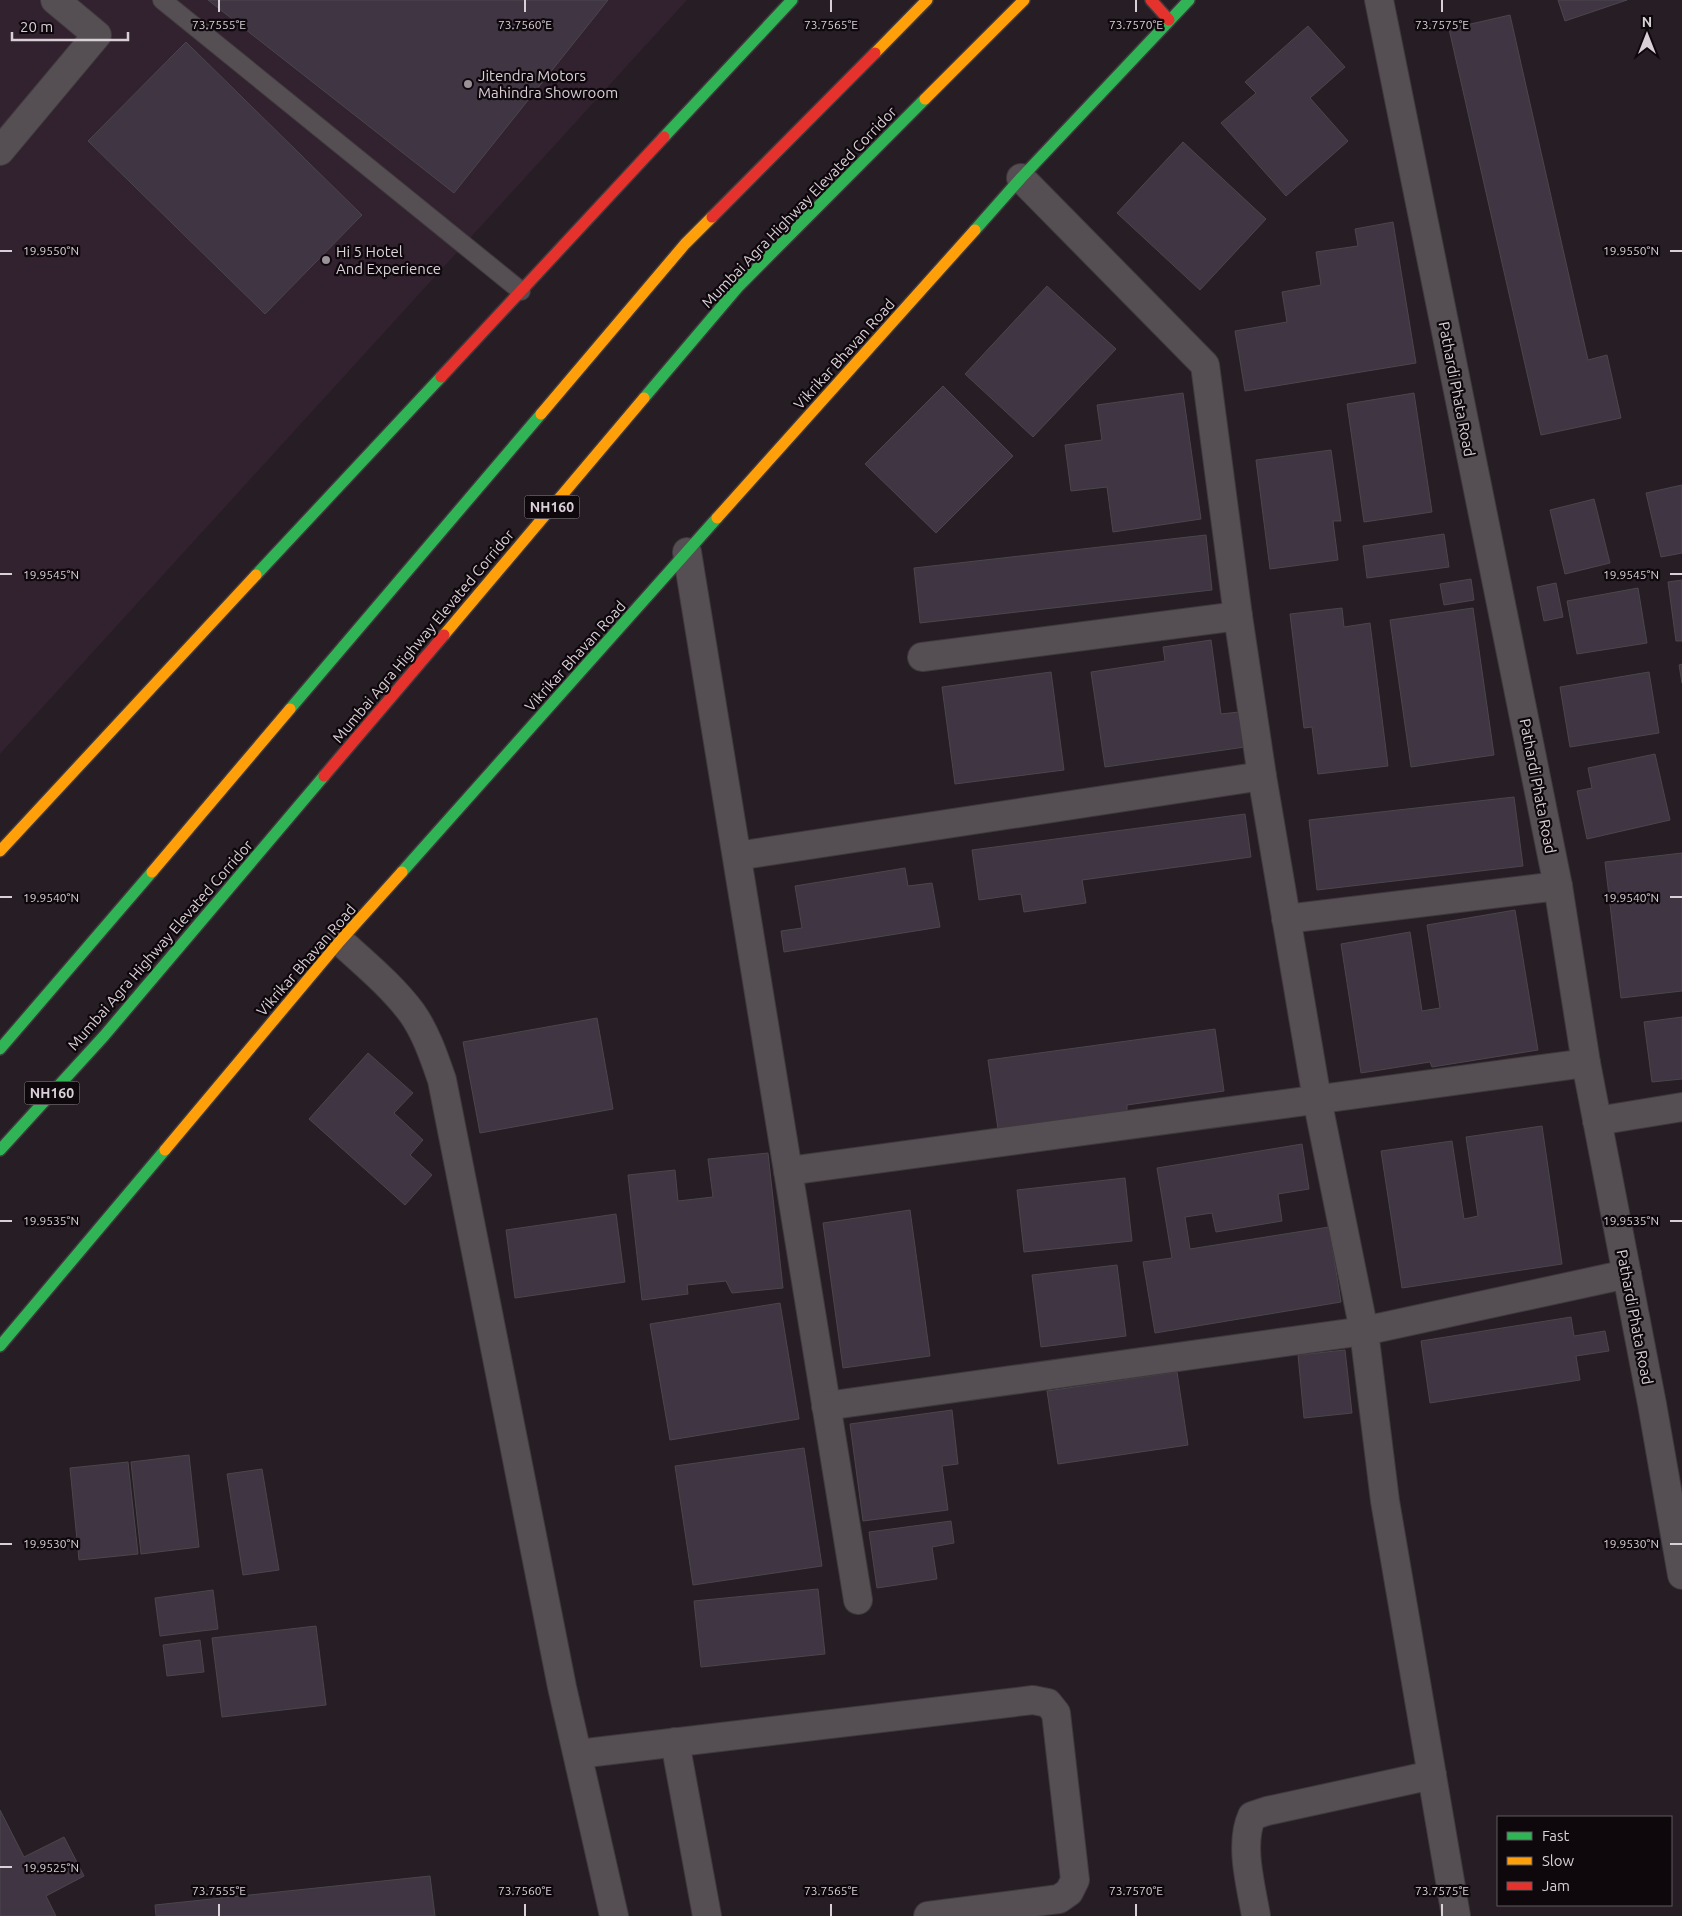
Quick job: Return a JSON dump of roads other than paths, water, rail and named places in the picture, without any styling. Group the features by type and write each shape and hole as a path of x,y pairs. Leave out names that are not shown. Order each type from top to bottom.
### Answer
{"main road":[{"path":"0,852 792,0"},
{"path":"0,1049 685,244 927,0"},
{"name":"Mumbai Agra Highway Elevated Corridor","path":"0,1150 104,1036 739,286 1024,0"},
{"path":"1151,0 1169,20"},
{"name":"Vikrikar Bhavan Road","path":"0,1346 340,941 1022,178 1188,0"}],"street":[{"path":"0,151 97,35 55,0"},
{"name":"Pathardi Phata Road","path":"1378,0 1558,886 1586,1063 1652,1404 1682,1575"},
{"path":"1022,178 1205,365 1238,616 1262,776 1317,1099 1364,1331 1385,1501 1456,1916"},
{"path":"687,552 858,1600"},
{"path":"922,657 1238,616"},
{"path":"737,856 1262,776"},
{"path":"1286,919 1558,886"},
{"path":"340,941 397,994 413,1014 432,1049 442,1080 560,1678 614,1916"},
{"path":"788,1171 1586,1063"},
{"path":"1597,1121 1682,1107"},
{"path":"826,1406 1364,1331 1627,1274"},
{"path":"578,1754 1033,1700 1048,1703 1056,1713 1075,1880 1069,1892 1059,1899 928,1916"},
{"path":"675,1742 708,1916"},
{"path":"1256,1916 1245,1842 1247,1826 1252,1816 1267,1811 1432,1775"}],"lane":[{"path":"162,0 521,291"}],"place":[{"name":"Jitendra Motors Mahindra Showroom","path":"468,84"},
{"name":"Hi 5 Hotel And Experience","path":"326,260"}]}
